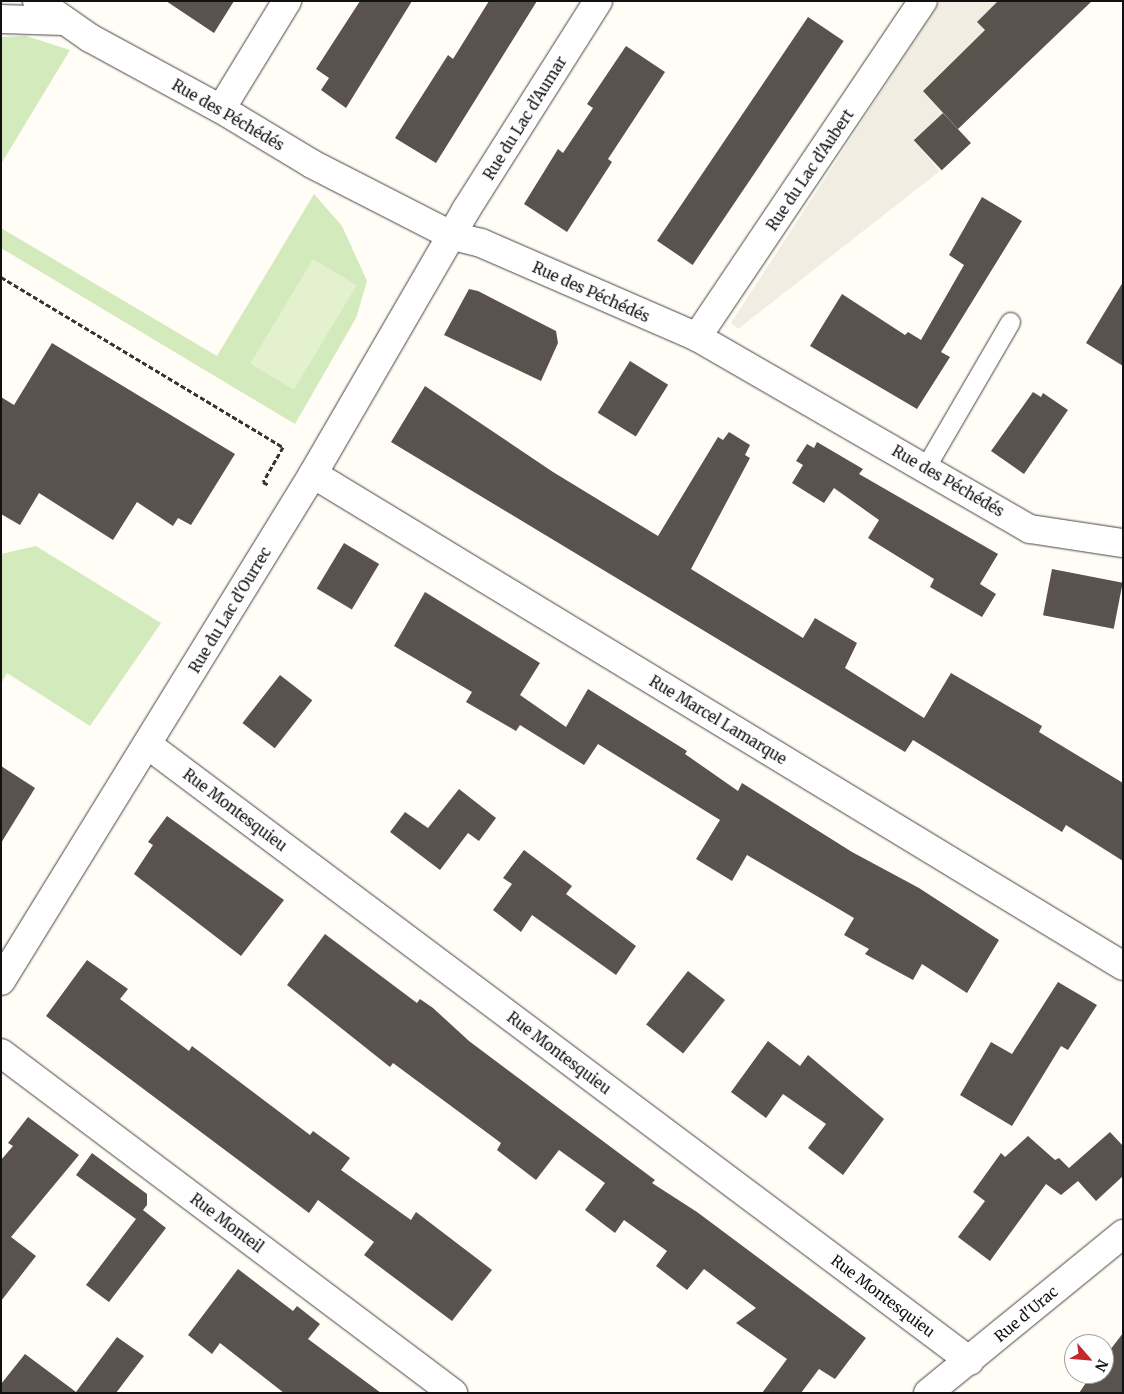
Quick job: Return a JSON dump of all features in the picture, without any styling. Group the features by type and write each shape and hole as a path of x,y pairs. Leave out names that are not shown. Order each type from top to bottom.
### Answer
{"street":[{"name":"Rue des Péchédés","path":"37,1 64,21 222,109 312,164 453,236 481,243 697,337 1030,529 1123,543"},
{"path":"222,109 287,1"},
{"name":"Rue du Lac d'Aumar","path":"453,236 598,1"},
{"name":"Rue du Lac d'Aubert","path":"697,337 923,1"},
{"name":"Rue des Péchédés","path":"1,18 64,21"},
{"name":"Rue du Lac d'Ourrec","path":"1,981 148,745 296,501 453,236"},
{"name":"Rue Marcel Lamarque","path":"312,474 1123,966"},
{"name":"Rue Montesquieu","path":"148,745 970,1361"},
{"name":"Rue Monteil","path":"1,1053 453,1393"},
{"name":"Rue d'Urac","path":"928,1393 970,1361 1123,1234"}],"lane":[{"path":"925,468 1010,322"}],"path":[{"path":"1,277 283,447 262,482 296,501"}],"green space":[{"path":"26,36 70,50 1,164 1,37"},
{"path":"314,194 342,226 367,281 356,318 295,424 1,248 1,228 217,356"},
{"path":"313,259 357,285 294,390 250,364"},
{"path":"36,546 161,623 90,726 7,673 1,684 1,554"}],"shaded area":[{"path":"940,1 998,1 985,30 923,91 943,113 914,141 940,171 738,329 731,323"}],"building":[{"path":"166,1 234,1 214,33"},
{"path":"360,1 412,1 346,108 321,90 329,78 316,69"},
{"path":"489,1 537,1 436,163 395,138 448,55 453,59"},
{"path":"998,1 1092,1 958,129 923,91 985,30 977,22"},
{"path":"808,17 844,41 693,265 657,241"},
{"path":"626,46 665,72 608,159 612,162 567,232 524,204 558,149 563,153 593,108 587,104"},
{"path":"943,113 971,143 942,170 914,140"},
{"path":"982,197 1022,221 941,352 950,357 917,409 810,346 842,294 905,335 908,332 921,340 964,265 949,255"},
{"path":"1123,282 1123,366 1086,343"},
{"path":"469,289 478,291 556,331 558,343 541,381 444,335"},
{"path":"52,343 235,454 191,525 178,518 173,526 137,502 113,540 39,493 20,525 1,514 1,397 14,405"},
{"path":"630,361 668,385 636,437 598,413"},
{"path":"425,386 553,472 658,536 718,437 723,440 729,432 750,445 745,455 750,458 691,569 803,638 815,618 857,643 845,668 924,718 951,673 1042,726 1039,732 1123,783 1123,861 1066,825 1062,832 913,740 905,752 391,442"},
{"path":"1033,392 1041,397 1043,393 1068,410 1024,474 991,451"},
{"path":"817,442 863,469 859,474 998,554 980,584 996,594 982,617 930,587 934,579 868,538 879,520 834,488 824,503 792,483 803,465 796,461 807,444 814,448"},
{"path":"344,543 379,564 352,610 317,588"},
{"path":"1052,569 1123,583 1114,629 1043,615"},
{"path":"425,592 540,663 520,695 566,727 588,689 687,751 685,754 738,791 742,783 852,852 919,888 999,940 967,993 922,964 913,980 865,954 869,949 844,935 854,918 747,855 732,881 696,859 720,820 598,744 584,765 520,725 516,731 466,702 472,692 394,646"},
{"path":"280,675 312,700 275,748 242,723"},
{"path":"1,766 35,788 1,843"},
{"path":"459,789 496,818 479,841 468,833 440,870 390,832 405,812 428,828"},
{"path":"167,816 284,900 241,956 134,874 153,845 148,842"},
{"path":"524,850 572,886 566,894 636,946 616,975 532,915 521,932 493,910 512,884 503,878"},
{"path":"325,934 417,1003 420,999 433,1008 469,1041 655,1180 652,1183 697,1212 866,1338 835,1379 819,1369 801,1393 762,1393 787,1359 736,1323 756,1308 704,1269 687,1290 656,1266 667,1251 624,1220 615,1233 585,1210 605,1183 559,1150 536,1180 497,1150 501,1143 393,1063 390,1067 287,985"},
{"path":"87,960 128,989 120,999 189,1051 192,1046 310,1135 313,1131 350,1158 341,1170 411,1220 416,1212 492,1270 452,1321 364,1255 374,1242 318,1200 309,1213 46,1016"},
{"path":"688,971 725,1000 683,1054 646,1025"},
{"path":"1058,982 1097,1005 1068,1050 1061,1046 1012,1126 960,1095 991,1042 1012,1054"},
{"path":"768,1041 800,1066 808,1055 884,1119 843,1175 808,1148 826,1124 783,1094 766,1118 731,1092"},
{"path":"28,1117 79,1155 11,1237 36,1256 1,1301 1,1160 13,1146 8,1143"},
{"path":"1110,1132 1123,1146 1123,1176 1096,1201 1078,1181 1061,1195 1046,1184 990,1261 958,1237 985,1201 973,1192 1001,1153 1005,1157 1028,1136 1055,1160 1059,1158 1069,1168"},
{"path":"92,1153 147,1194 147,1205 143,1210 166,1228 109,1302 86,1285 136,1219 76,1175"},
{"path":"238,1269 293,1311 297,1306 320,1324 308,1339 381,1393 284,1393 220,1343 212,1354 188,1335"},
{"path":"1123,1333 1123,1393 1079,1393 1085,1384 1114,1384 1114,1345"},
{"path":"117,1337 144,1356 116,1393 1,1393 1,1384 25,1354 76,1392"}]}
